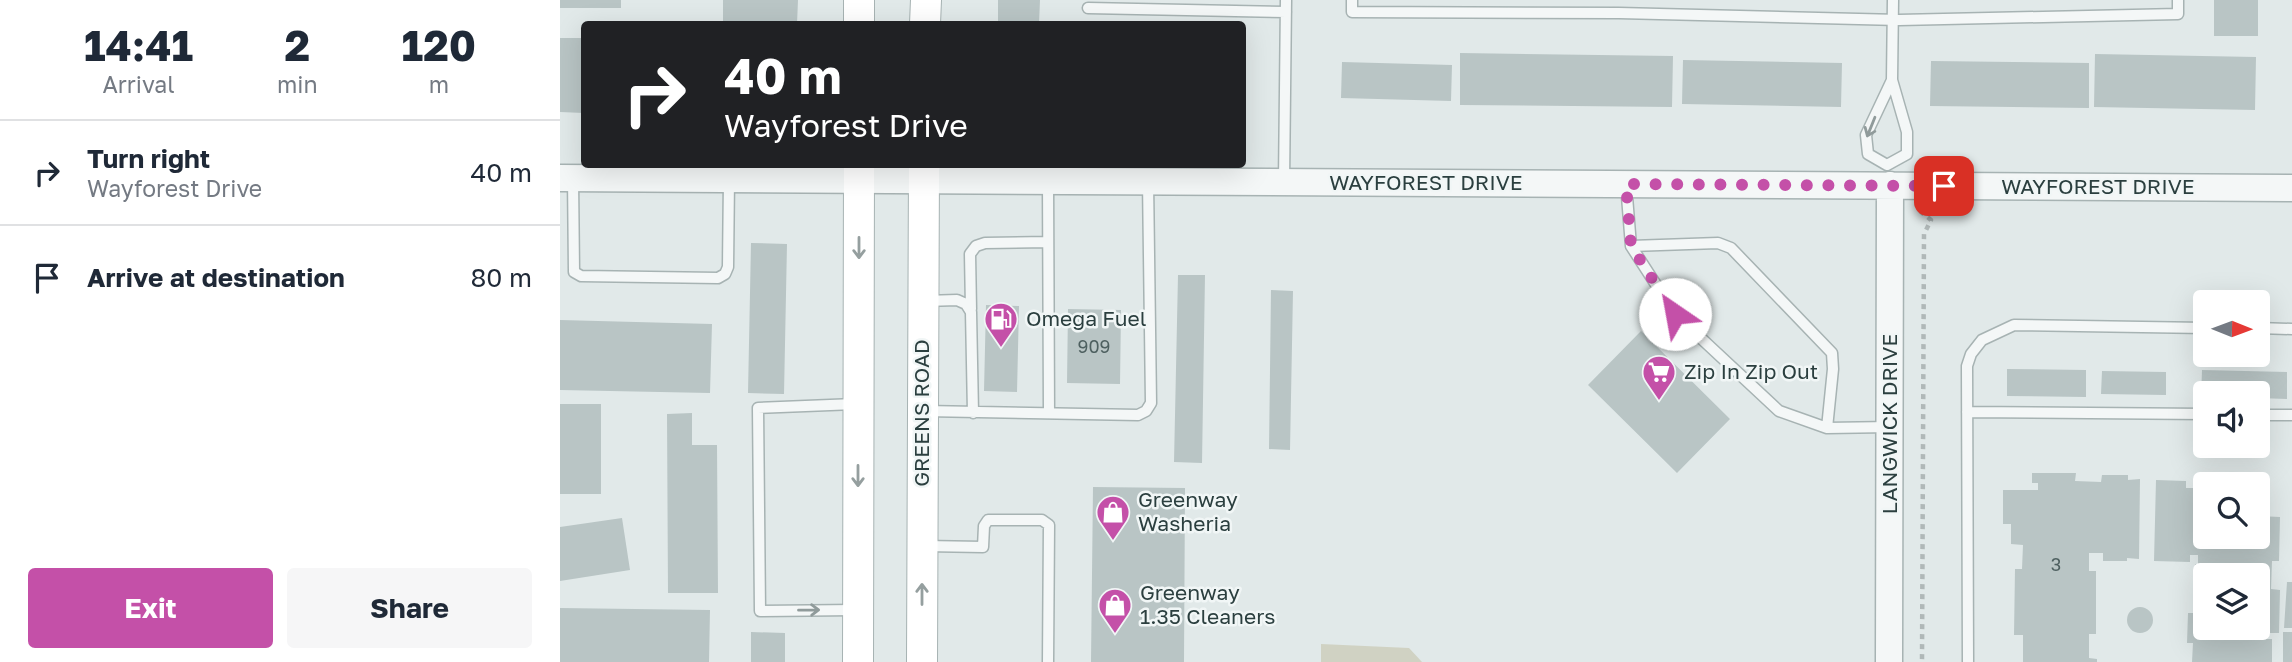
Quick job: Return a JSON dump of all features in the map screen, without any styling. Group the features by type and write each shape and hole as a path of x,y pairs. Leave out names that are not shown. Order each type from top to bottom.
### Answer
{"main road":[{"path":"859,0 859,21"},
{"path":"925,21 926,0"},
{"path":"858,662 859,172"},
{"name":"GREENS ROAD","path":"922,662 924,172"}],"street":[{"name":"WAYFOREST DRIVE","path":"567,178 729,179 859,172 924,172 1048,181 1626,184 1889,175 2292,188"},
{"name":"LANGWICK DRIVE","path":"1889,175 1889,662"}],"lane":[{"path":"1284,182 1286,0"},
{"path":"1352,0 1352,12 1632,13 1894,20 2178,14 2178,0"},
{"path":"1892,80 1866,135 1868,154 1889,175 1907,154 1908,132 1892,80 1893,0"},
{"path":"1088,8 1286,12"},
{"path":"567,178 574,272 582,276 718,278 725,274 728,267 729,179"},
{"path":"1048,181 1049,414"},
{"path":"922,410 1138,415 1146,411 1151,403 1148,181"},
{"path":"1626,184 1631,246 1675,314 1779,411 1827,428 1889,427"},
{"path":"972,413 970,254 976,246 985,243 1048,242"},
{"path":"1631,246 1718,243 1731,248 1832,353 1827,428"},
{"path":"922,301 957,300 966,304 971,312"},
{"path":"1968,662 1966,366 1971,354 1982,340 2014,324 2193,328"},
{"path":"2270,328 2292,329"},
{"path":"858,404 758,408 760,611 858,610"},
{"path":"1967,412 2193,414"},
{"path":"2270,415 2292,415"},
{"path":"922,546 983,547 984,526 988,520 1042,520 1049,525 1048,662"}],"path":[{"path":"1889,175 1931,220 1924,234 1922,662"}],"shaded area":[{"path":"1321,644 1409,648 1422,662 1321,662"}],"building":[{"path":"560,0 621,0 621,8 560,8"},
{"path":"723,0 798,0 797,21 723,21"},
{"path":"998,0 1040,0 1039,21 998,21"},
{"path":"2214,0 2258,0 2258,36 2214,36"},
{"path":"560,38 581,38 581,113 560,112"},
{"path":"1460,53 1673,56 1672,107 1460,105"},
{"path":"2095,54 2256,57 2255,110 2094,107"},
{"path":"1683,60 1842,63 1841,107 1682,104"},
{"path":"1931,61 2089,63 2089,108 1930,106"},
{"path":"1342,62 1452,65 1451,101 1341,98"},
{"path":"751,243 787,244 784,394 748,393"},
{"path":"1178,275 1205,275 1202,463 1174,462"},
{"path":"1271,290 1293,291 1290,450 1269,449"},
{"name":"Omega Fuel","path":"986,305 1019,306 1017,392 984,391"},
{"path":"1068,309 1121,310 1120,384 1067,383"},
{"path":"560,320 712,324 710,393 560,390"},
{"name":"Zip In Zip Out","path":"1641,331 1730,419 1677,473 1588,385"},
{"path":"2007,369 2086,370 2086,397 2007,396"},
{"path":"2202,370 2287,372 2287,399 2270,398 2270,381 2202,381"},
{"path":"2102,371 2166,372 2166,395 2101,394"},
{"path":"560,404 601,404 601,494 560,494"},
{"path":"692,413 692,445 717,445 718,593 668,593 667,414"},
{"path":"2032,473 2076,473 2075,481 2101,482 2102,475 2128,475 2128,480 2140,479 2139,559 2103,561 2103,553 2089,553 2089,571 2096,571 2096,634 2089,634 2089,658 2097,659 2097,662 2023,662 2023,635 2014,635 2015,569 2022,569 2023,545 2011,544 2011,524 2003,524 2003,490 2038,490 2038,483 2032,483"},
{"path":"2156,480 2186,481 2186,488 2193,488 2193,549 2270,549 2270,517 2280,517 2279,561 2272,561 2271,589 2280,590 2279,633 2270,633 2270,563 2198,563 2198,555 2190,555 2190,562 2154,561"},
{"path":"1093,487 1185,488 1184,662 1091,662"},
{"path":"622,518 630,570 560,581 560,527"},
{"path":"2287,582 2292,582 2292,628 2284,628"},
{"path":"2140,607 2149,611 2153,620 2149,629 2140,633 2131,629 2127,620 2131,611"},
{"path":"560,608 710,610 709,662 560,662"},
{"path":"2188,613 2193,613 2193,640 2272,639 2272,662 2192,662 2193,643 2187,643"},
{"path":"751,632 785,633 785,662 751,662"},
{"path":"2283,632 2292,632 2292,662 2283,662"}],"place":[{"name":"Omega Fuel","path":"1001,349"},
{"name":"Zip In Zip Out","path":"1659,402"},
{"name":"Greenway Washeria","path":"1113,542"},
{"name":"Greenway 1.35 Cleaners","path":"1115,635"}],"route":[{"path":"1675,314 1631,246 1626,184 1944,186"}]}
